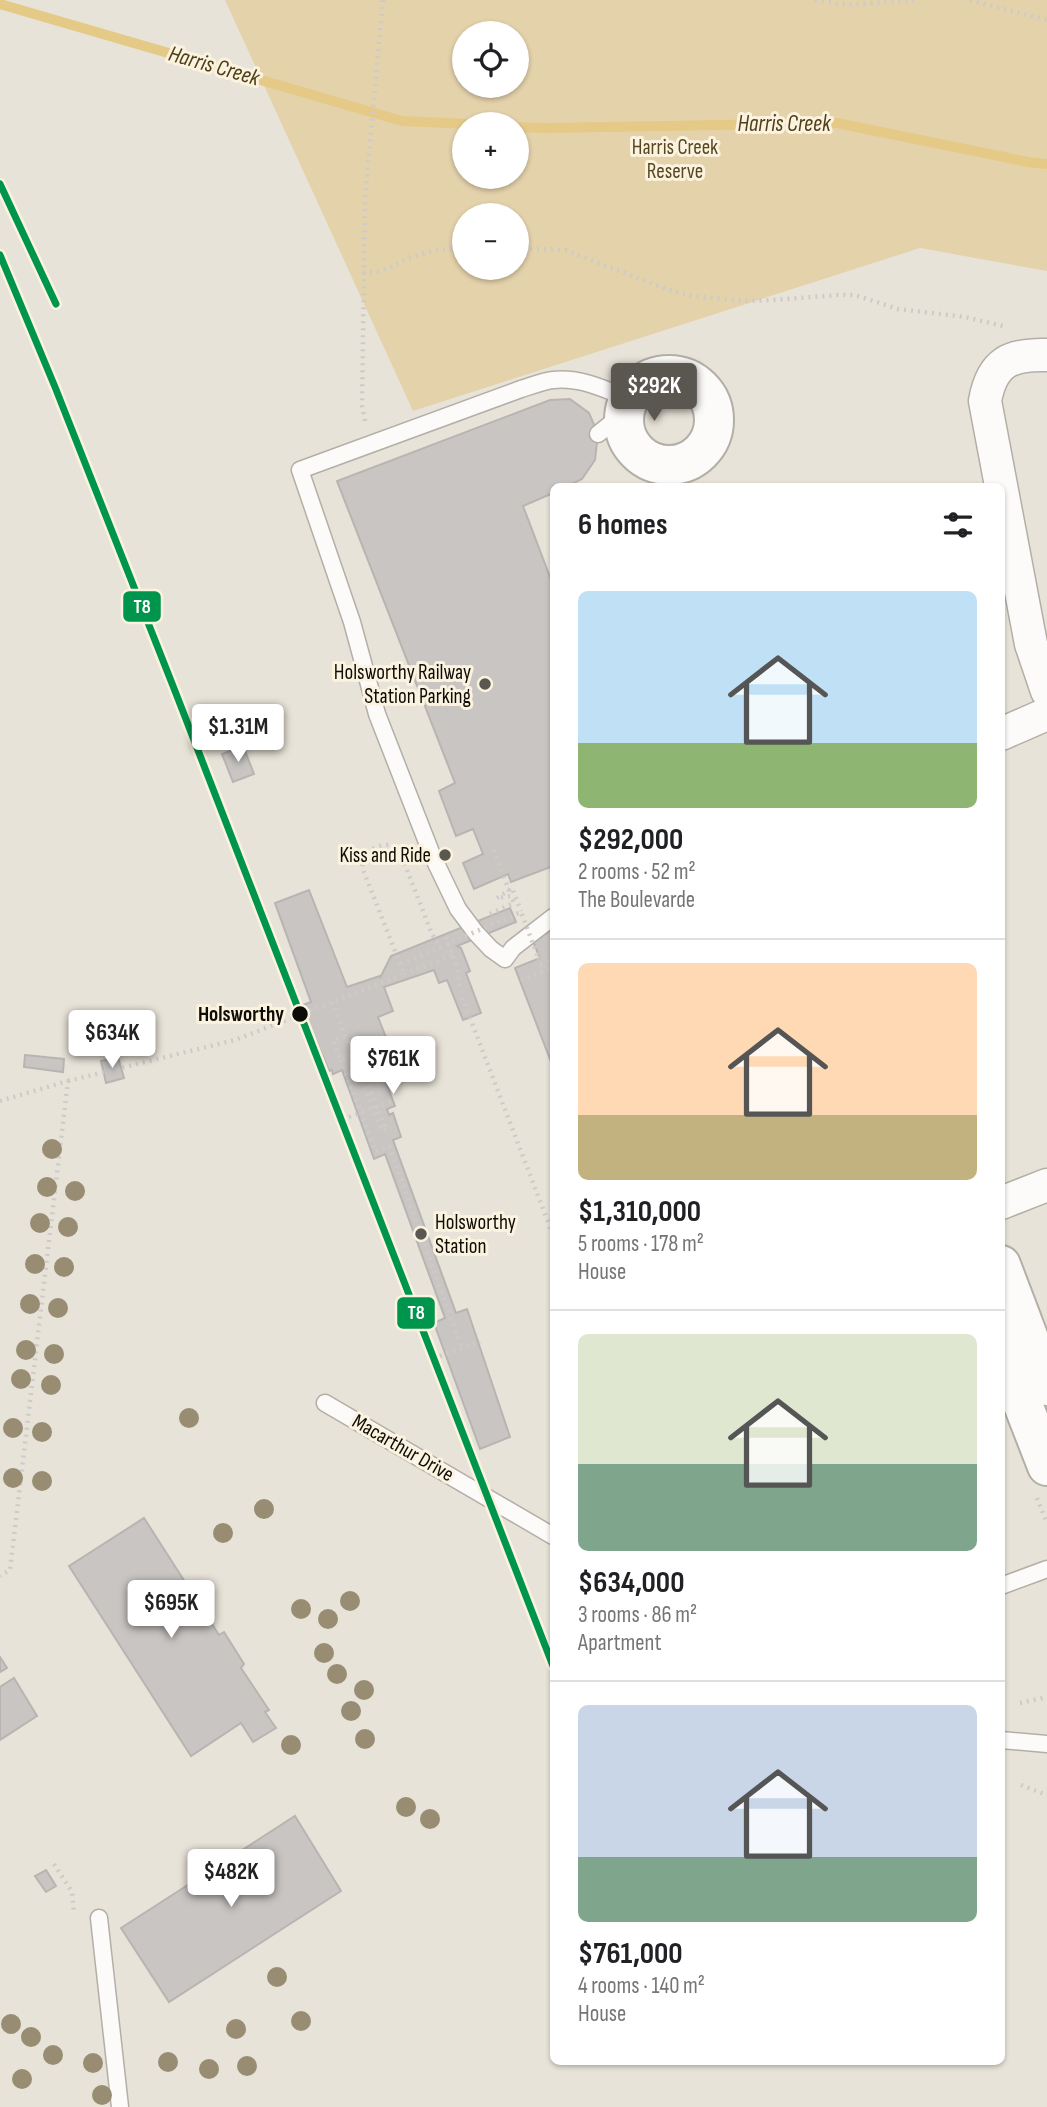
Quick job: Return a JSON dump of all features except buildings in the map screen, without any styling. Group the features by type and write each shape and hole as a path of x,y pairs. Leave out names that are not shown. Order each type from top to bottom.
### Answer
{"street":[{"path":"1001,483 985,401 988,383 995,371 1004,364 1028,354 1047,355"},
{"path":"657,376 677,376 694,383 710,401 714,416 711,437 700,471 677,465 657,464 653,473 629,441 617,415 643,383 657,376"},
{"path":"1005,507 1031,644 1047,691"},
{"path":"1005,732 1047,714"},
{"path":"1005,1201 1047,1185"},
{"path":"1005,1276 1047,1386"},
{"path":"1005,1358 1047,1466"}],"lane":[{"path":"550,919 533,930 505,959 476,933 444,884 382,727 352,622 300,471 521,389 553,380 600,387 617,415"},
{"name":"Macarthur Drive","path":"325,1402 550,1534"},
{"path":"1005,1585 1047,1569"},
{"path":"1005,1740 1047,1744"},
{"path":"99,1918 121,2107"}],"path":[{"path":"371,445 362,406 365,198 383,0"},
{"path":"815,0 846,5 918,0"},
{"path":"970,0 1047,20"},
{"path":"363,273 379,273 414,256 438,249 452,248"},
{"path":"529,249 565,250 666,289 692,296 743,301 855,295 898,309 965,317 1020,330 1047,355"},
{"path":"404,974 362,867 366,854 382,845 389,845 400,852 432,934 443,951 453,955"},
{"path":"494,850 541,964 550,960"},
{"path":"481,917 514,903 513,895"},
{"path":"401,964 521,912"},
{"path":"444,933 453,955 462,997 550,1226"},
{"path":"0,1101 68,1081 235,1040 453,955"},
{"path":"521,980 550,968"},
{"path":"332,1002 345,1037 348,1044 373,1108 382,1131 386,1129 357,1054 341,1060"},
{"path":"345,1037 333,1041 375,1151 389,1146 463,1348"},
{"path":"0,1576 9,1570 68,1081"},
{"path":"349,1117 392,1101"},
{"path":"440,1356 480,1342"},
{"path":"1020,1703 1047,1697"},
{"path":"1021,1785 1047,1795"}],"green space":[{"name":"Harris Creek Reserve","path":"225,0 1047,0 1047,271 920,248 413,411"}],"waterway":[{"name":"Harris Creek","path":"0,4 402,121 452,123"},
{"name":"Harris Creek","path":"529,127 837,123 1047,164"}],"transit line":[{"name":"T8","path":"0,184 56,304"},
{"name":"T8","path":"0,255 175,691 550,1658"}],"place":[{"name":"Holsworthy Railway Station Parking","path":"485,684"},
{"name":"Kiss and Ride","path":"445,855"},
{"name":"Holsworthy","path":"300,1014"},
{"name":"Holsworthy Station","path":"421,1234"}]}
